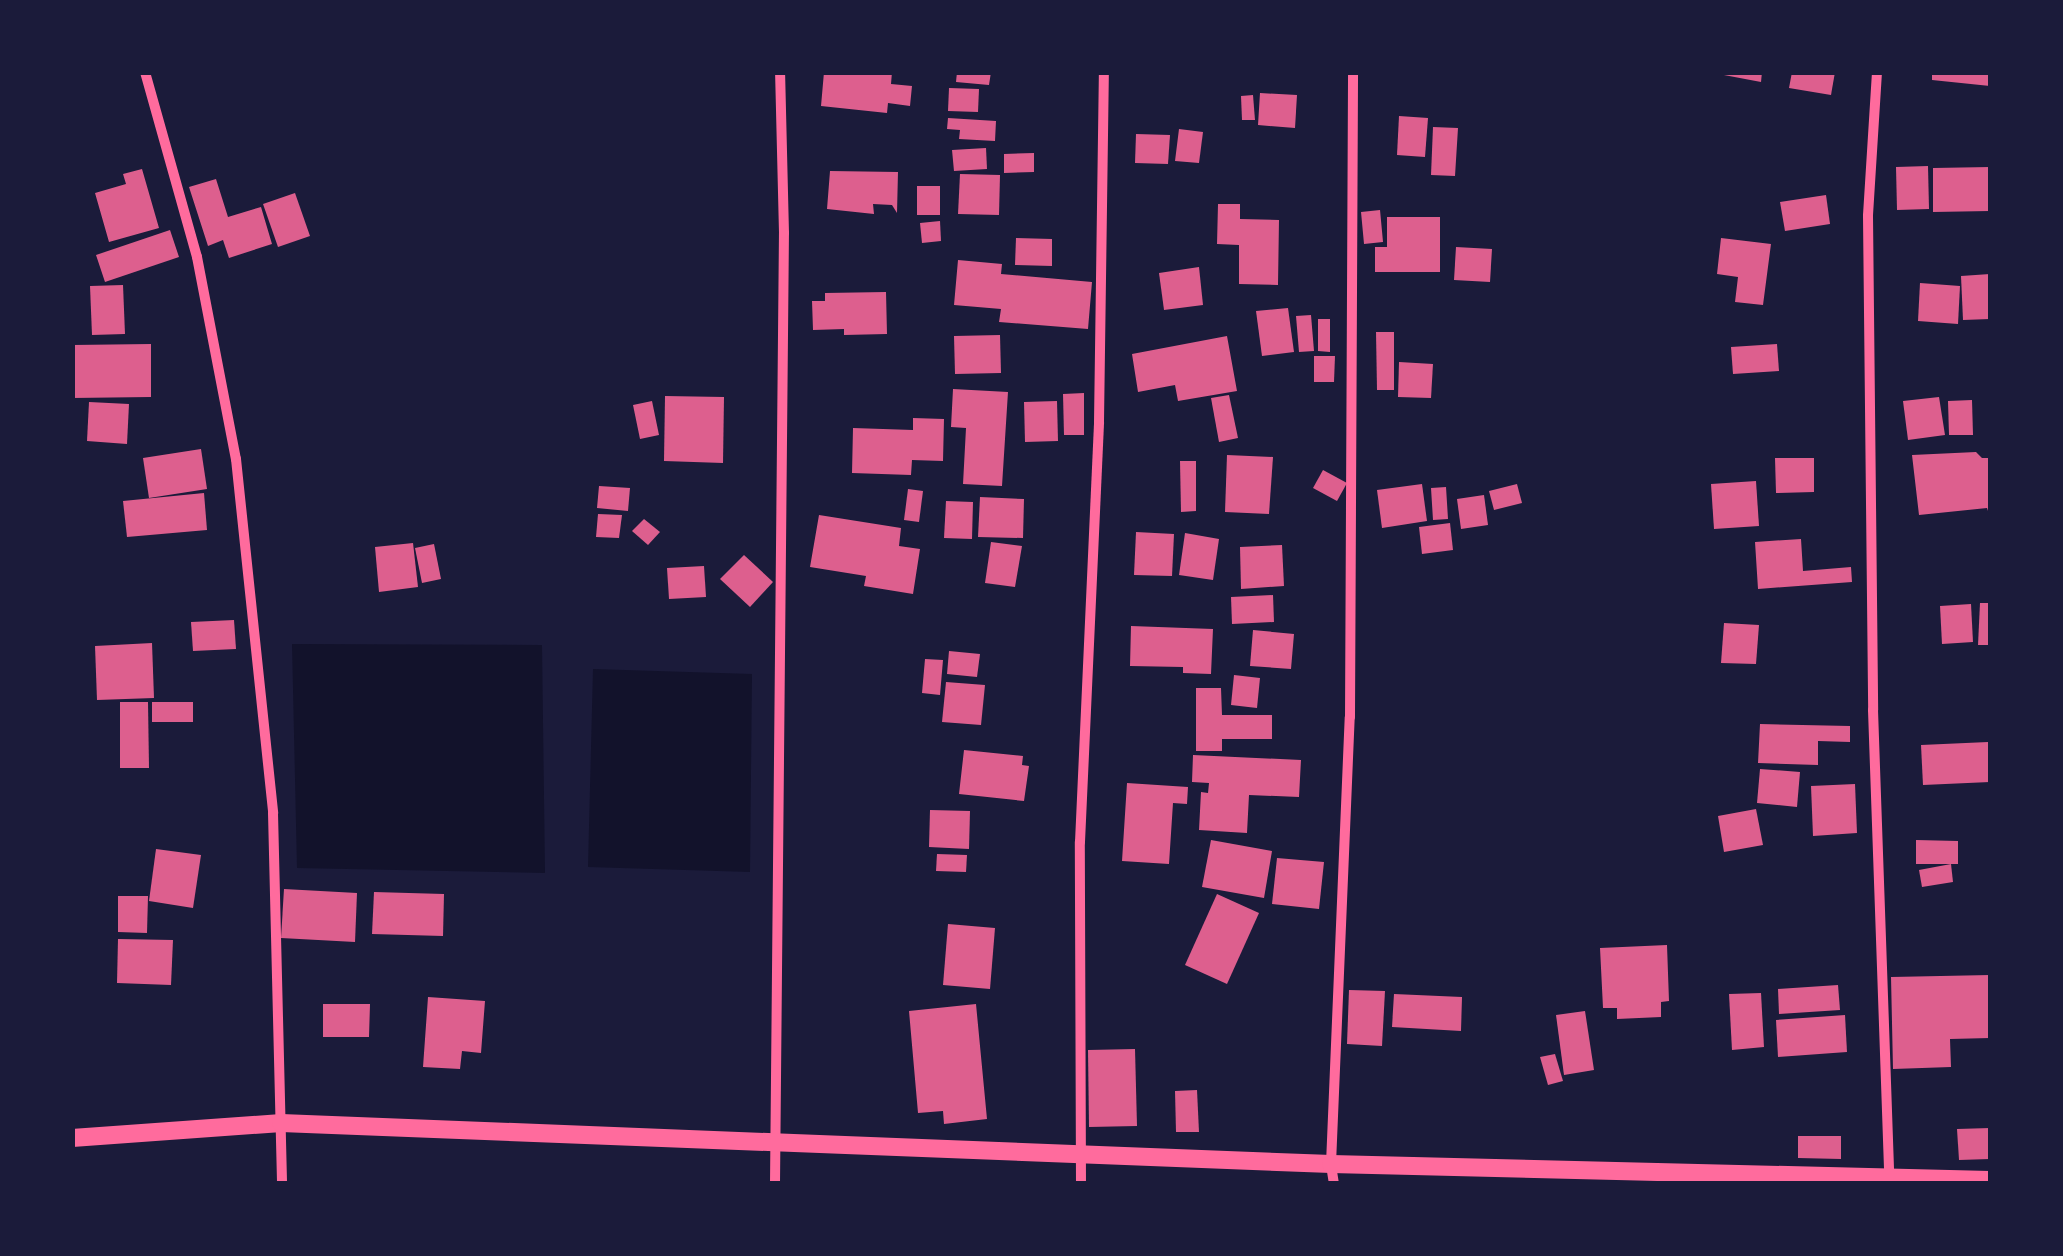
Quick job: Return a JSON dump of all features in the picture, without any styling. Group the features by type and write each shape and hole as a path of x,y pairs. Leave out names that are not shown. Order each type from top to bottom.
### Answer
{"street":[{"path":"145,72 196,257 236,459 273,813 282,1184"},
{"path":"775,1184 784,233 780,72"},
{"path":"1080,1184 1080,842 1099,422 1104,72"},
{"path":"1332,1174 1350,717 1353,72"},
{"path":"1876,72 1868,216 1872,631 1889,1177"},
{"path":"72,1138 281,1123 1080,1153 1332,1174 1990,1180"}],"shaded area":[{"path":"292,644 542,645 545,873 297,868"},
{"path":"593,669 752,674 750,872 588,867"}],"building":[{"path":"824,72 892,72 891,84 912,86 910,106 888,103 887,113 821,106"},
{"path":"957,72 991,72 989,85 956,82"},
{"path":"1708,72 1762,72 1761,82"},
{"path":"1792,72 1835,72 1831,95 1789,88"},
{"path":"1932,72 1990,72 1990,86 1932,80"},
{"path":"949,88 979,89 978,112 948,111"},
{"path":"1260,93 1297,95 1295,128 1258,125"},
{"path":"1253,95 1255,120 1242,120 1241,96"},
{"path":"1399,116 1428,118 1425,157 1397,155"},
{"path":"948,118 996,121 995,141 959,139 960,130 947,129"},
{"path":"1433,127 1458,128 1455,176 1431,175"},
{"path":"1179,129 1203,132 1199,163 1175,161"},
{"path":"1136,134 1170,135 1168,164 1135,163"},
{"path":"986,148 987,169 954,171 952,150"},
{"path":"1034,153 1034,172 1004,173 1004,154"},
{"path":"1928,166 1929,209 1897,210 1896,167"},
{"path":"1990,167 1990,211 1933,212 1933,168"},
{"path":"142,169 159,228 109,242 95,193 126,184 123,174"},
{"path":"830,171 898,172 897,213 892,205 873,204 874,214 827,209"},
{"path":"960,174 1000,175 999,215 958,214"},
{"path":"216,179 228,217 261,207 272,244 229,258 223,240 208,246 189,187"},
{"path":"917,186 940,186 940,215 917,215"},
{"path":"295,193 310,236 278,247 263,204"},
{"path":"1826,195 1830,224 1785,231 1780,202"},
{"path":"1218,204 1240,204 1240,219 1279,220 1278,285 1239,284 1239,245 1217,244"},
{"path":"1380,210 1383,242 1364,244 1361,212"},
{"path":"1387,217 1440,217 1440,272 1375,272 1375,247 1387,247"},
{"path":"940,221 941,241 922,243 920,223"},
{"path":"170,230 179,257 105,282 96,255"},
{"path":"1016,238 1052,239 1052,266 1015,265"},
{"path":"1721,238 1771,244 1763,305 1735,302 1738,277 1717,274"},
{"path":"1456,247 1492,249 1490,282 1454,280"},
{"path":"958,260 1002,264 1001,274 1092,282 1088,329 999,322 1001,309 954,305"},
{"path":"1199,267 1203,305 1164,310 1159,273"},
{"path":"1990,274 1990,319 1963,320 1961,276"},
{"path":"1920,283 1960,286 1958,324 1918,321"},
{"path":"123,285 125,334 92,335 90,286"},
{"path":"886,292 887,334 844,335 844,329 813,330 812,301 825,301 825,293"},
{"path":"1288,308 1294,352 1262,356 1256,311"},
{"path":"1311,315 1314,351 1299,352 1296,316"},
{"path":"1318,319 1330,319 1330,352 1318,351"},
{"path":"1376,332 1394,332 1394,390 1377,390"},
{"path":"1000,335 1001,373 955,374 954,336"},
{"path":"1227,336 1237,391 1178,401 1175,385 1138,392 1132,354"},
{"path":"151,344 151,397 72,398 72,345"},
{"path":"1777,344 1779,371 1733,374 1731,347"},
{"path":"1314,356 1335,356 1334,382 1314,382"},
{"path":"1399,362 1433,364 1431,398 1398,397"},
{"path":"953,389 1008,392 1002,486 963,484 966,428 951,427"},
{"path":"1084,393 1084,435 1064,435 1063,394"},
{"path":"1229,395 1238,438 1219,442 1211,398"},
{"path":"665,396 724,397 723,463 664,461"},
{"path":"1939,397 1945,435 1908,440 1903,401"},
{"path":"1972,400 1973,435 1949,435 1948,401"},
{"path":"652,401 659,435 640,439 633,405"},
{"path":"1057,401 1058,441 1025,442 1024,402"},
{"path":"89,402 129,404 127,444 87,441"},
{"path":"913,418 944,419 943,461 912,460 911,475 852,473 853,428 913,430"},
{"path":"201,449 207,489 149,498 143,458"},
{"path":"1976,452 1982,458 1990,458 1990,517 1987,508 1919,515 1912,455"},
{"path":"1227,455 1273,457 1269,514 1225,512"},
{"path":"1775,458 1814,458 1814,492 1776,493"},
{"path":"1180,461 1196,461 1196,511 1181,512"},
{"path":"1323,470 1347,483 1337,501 1313,488"},
{"path":"1756,481 1759,526 1714,529 1711,484"},
{"path":"1422,484 1427,521 1382,528 1377,490"},
{"path":"1517,484 1522,503 1494,510 1489,491"},
{"path":"599,486 630,488 628,511 597,508"},
{"path":"1446,487 1448,519 1433,520 1431,488"},
{"path":"908,489 923,491 919,522 904,520"},
{"path":"204,493 207,530 127,537 123,501"},
{"path":"1484,495 1488,525 1461,529 1457,499"},
{"path":"980,497 1024,499 1023,538 978,537"},
{"path":"946,501 973,502 972,539 944,538"},
{"path":"598,514 622,515 619,538 596,537"},
{"path":"819,515 901,528 899,546 920,549 913,594 864,586 866,576 810,567"},
{"path":"644,519 660,532 648,545 632,531"},
{"path":"1450,523 1453,550 1422,554 1419,527"},
{"path":"1136,532 1174,534 1172,576 1134,575"},
{"path":"1185,533 1219,539 1213,580 1179,575"},
{"path":"1801,539 1803,571 1851,567 1852,582 1758,589 1755,542"},
{"path":"991,542 1022,546 1015,587 985,583"},
{"path":"413,543 418,587 379,592 375,547"},
{"path":"434,544 441,579 422,583 415,548"},
{"path":"1282,545 1284,586 1241,589 1240,547"},
{"path":"744,555 773,582 750,607 720,579"},
{"path":"704,566 706,597 669,599 667,568"},
{"path":"1273,595 1274,622 1232,624 1231,597"},
{"path":"1980,603 1990,603 1990,645 1978,645"},
{"path":"1971,604 1973,642 1942,644 1940,606"},
{"path":"234,620 236,649 193,651 191,622"},
{"path":"1724,623 1759,625 1756,664 1721,663"},
{"path":"1131,626 1213,629 1211,674 1183,673 1183,667 1130,666"},
{"path":"1253,630 1294,634 1291,669 1250,666"},
{"path":"152,643 154,698 97,700 95,646"},
{"path":"949,651 980,654 977,677 947,674"},
{"path":"925,659 943,660 940,695 922,693"},
{"path":"1234,675 1260,678 1257,708 1231,705"},
{"path":"946,682 985,685 981,725 942,722"},
{"path":"1196,688 1221,688 1222,715 1272,715 1272,739 1222,739 1222,751 1196,751"},
{"path":"120,702 148,702 149,768 120,768"},
{"path":"152,702 193,702 193,722 152,722"},
{"path":"1760,724 1850,726 1850,742 1818,741 1818,765 1758,763"},
{"path":"1988,742 1990,782 1923,785 1921,745"},
{"path":"964,750 1023,756 1022,765 1029,766 1024,801 959,794"},
{"path":"1193,755 1301,760 1299,797 1249,795 1247,833 1199,830 1201,792 1208,793 1209,783 1192,782"},
{"path":"1760,769 1800,772 1797,807 1757,803"},
{"path":"1127,783 1188,787 1187,804 1173,803 1169,864 1122,861"},
{"path":"1855,784 1857,833 1813,836 1811,786"},
{"path":"1756,809 1763,845 1724,852 1718,816"},
{"path":"930,810 970,811 969,849 929,847"},
{"path":"1211,840 1272,851 1264,898 1202,887"},
{"path":"1916,840 1958,841 1958,864 1916,864"},
{"path":"156,849 201,855 193,908 149,901"},
{"path":"937,854 967,855 966,872 936,871"},
{"path":"1277,858 1324,862 1319,909 1272,904"},
{"path":"1951,864 1953,882 1922,887 1919,870"},
{"path":"284,889 357,893 355,942 281,938"},
{"path":"374,892 444,894 443,936 372,934"},
{"path":"1217,894 1259,913 1227,984 1185,965"},
{"path":"118,896 148,896 147,933 118,932"},
{"path":"948,924 995,928 990,989 943,985"},
{"path":"118,939 173,940 171,985 117,983"},
{"path":"1667,945 1669,1001 1661,1002 1661,1017 1617,1019 1617,1008 1603,1008 1600,948"},
{"path":"1990,975 1990,1038 1950,1039 1951,1067 1893,1069 1891,977"},
{"path":"1838,985 1840,1010 1779,1014 1778,989"},
{"path":"1349,990 1385,991 1382,1046 1347,1044"},
{"path":"1761,993 1764,1047 1732,1050 1729,994"},
{"path":"1394,994 1462,997 1461,1031 1392,1027"},
{"path":"428,997 485,1001 481,1053 462,1051 460,1069 423,1067"},
{"path":"323,1004 370,1004 369,1037 323,1037"},
{"path":"976,1004 987,1119 944,1124 943,1111 918,1113 909,1011"},
{"path":"1585,1011 1594,1070 1564,1075 1556,1015"},
{"path":"1845,1015 1847,1052 1778,1057 1776,1020"},
{"path":"1135,1049 1137,1126 1089,1127 1088,1050"},
{"path":"1555,1054 1563,1081 1548,1085 1540,1057"},
{"path":"1197,1090 1199,1132 1176,1132 1175,1091"},
{"path":"1990,1128 1990,1159 1959,1160 1957,1129"},
{"path":"1798,1136 1841,1136 1841,1159 1798,1158"}]}
